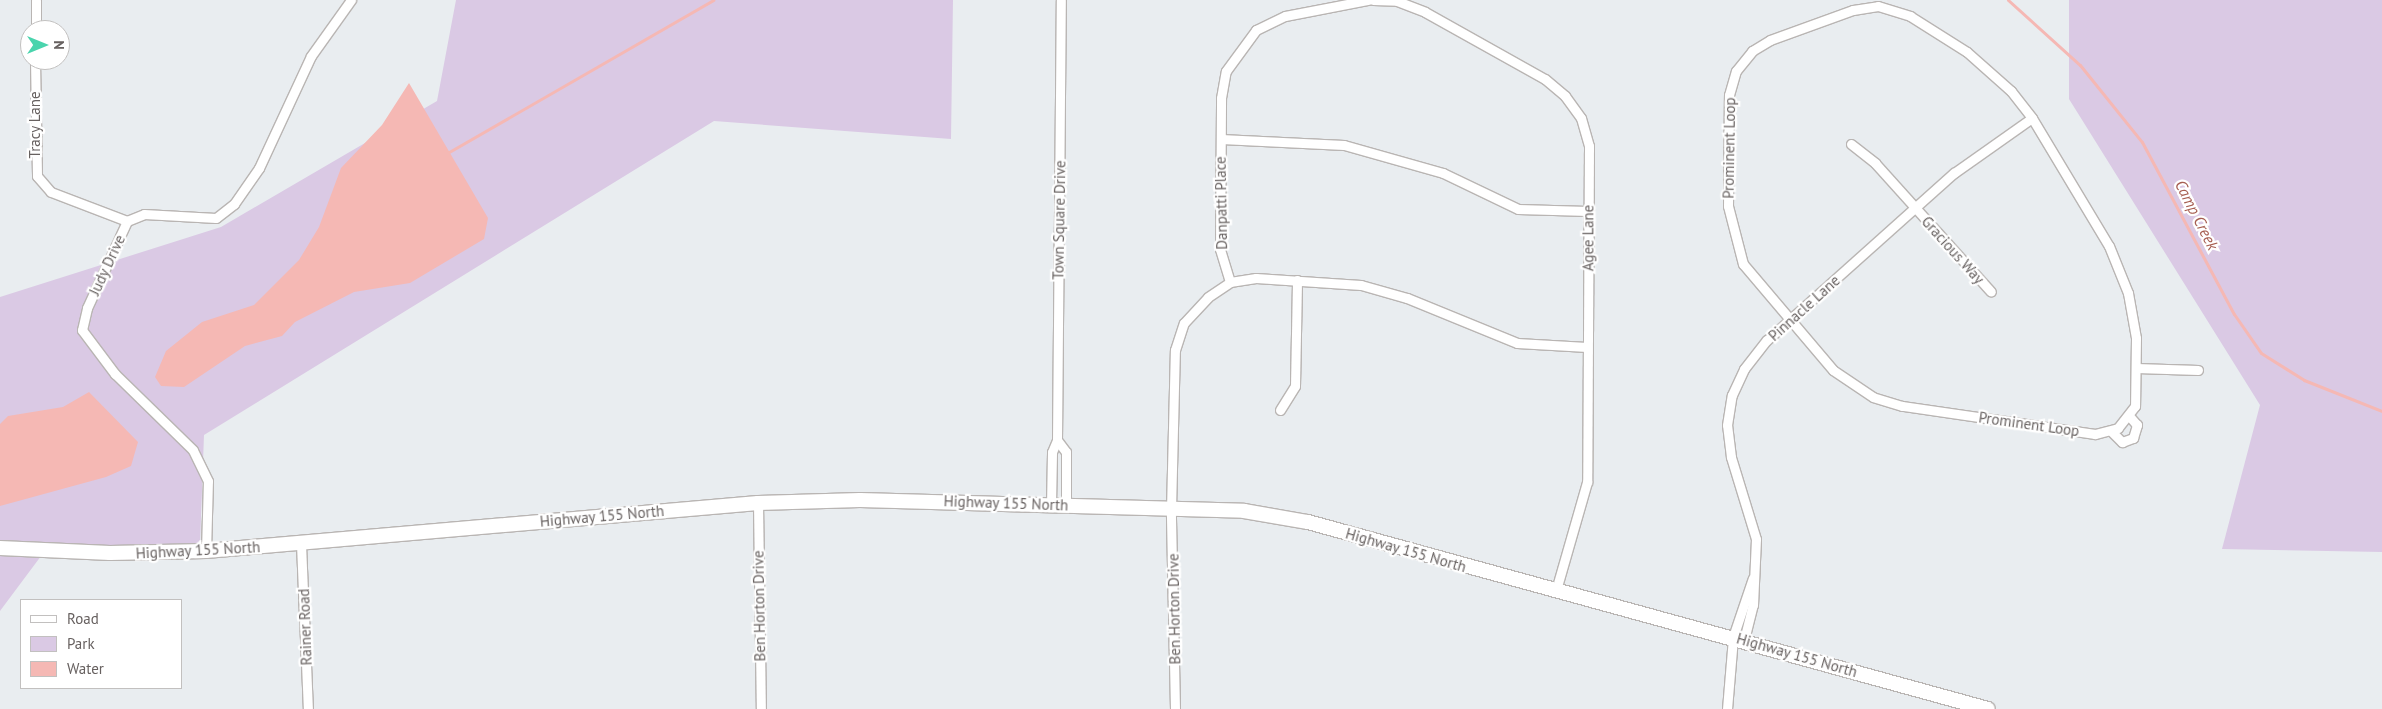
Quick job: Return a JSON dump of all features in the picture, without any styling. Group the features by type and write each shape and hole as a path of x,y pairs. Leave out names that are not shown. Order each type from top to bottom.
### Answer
{"main road":[{"name":"Highway 155 North","path":"0,548 110,553 206,551 758,503 860,500 1066,505 1171,510 1223,509 1287,517 1739,638 1988,709"}],"street":[{"path":"36,0 36,20"},
{"name":"Judy Drive","path":"206,551 208,481 193,450 115,374 82,330 86,308 127,222 144,214 216,218 234,204 259,168 311,56 351,0"},
{"name":"Town Square Drive","path":"1051,505 1052,452 1057,440 1061,0"},
{"name":"Danpatti Place","path":"1230,282 1220,249 1221,139 1226,71 1256,30 1285,16 1368,0"},
{"path":"1373,0 1384,0"},
{"name":"Agee Lane","path":"1384,0 1425,12 1545,79 1566,96 1581,118 1589,146 1587,482 1556,590"},
{"name":"Prominent Loop","path":"1886,7 1910,16 1976,59 2032,118 2119,268 2133,315 2136,401 2130,417 2137,425 2133,438 2122,442 2111,431 2095,434 1889,403 1841,377 1789,321 1748,272 1730,223 1729,95 1736,72 1752,51 1770,40 1854,10 1886,7"},
{"name":"Tracy Lane","path":"35,70 37,176 51,192 127,222"},
{"name":"Pinnacle Lane","path":"1727,709 1739,638 1755,574 1755,531 1731,457 1728,414 1748,362 1789,321 1969,161 2032,118"},
{"path":"1221,139 1344,145 1443,172 1518,208 1588,211"},
{"name":"Gracious Way","path":"1851,144 1915,208 1991,292"},
{"path":"1280,410 1295,386 1296,280"},
{"path":"1171,510 1175,350 1184,324 1208,297 1230,282 1296,280 1361,285 1407,298 1517,343 1587,347"},
{"path":"2136,368 2198,370"},
{"path":"2111,431 2130,417"},
{"name":"Town Square Drive","path":"1057,440 1066,452 1066,505"},
{"name":"Ben Horton Drive","path":"758,503 761,709"},
{"name":"Ben Horton Drive","path":"1171,510 1175,709"},
{"name":"Rainer Road","path":"301,544 308,709"}],"green space":[{"path":"456,0 953,0 951,139 714,121 204,435 200,544 44,552 0,611 0,297 221,227 437,101"},
{"path":"2069,0 2382,0 2382,552 2222,549 2260,405 2069,99"}],"water":[{"path":"409,83 488,218 484,239 410,283 354,292 295,322 282,336 245,346 184,387 161,386 155,377 166,351 202,322 254,305 299,260 319,227 341,168 382,125"},
{"path":"89,392 138,442 131,466 106,477 0,506 0,424 8,416 63,407"}],"waterway":[{"path":"449,152 713,0"},
{"name":"Camp Creek","path":"2008,0 2080,65 2142,142 2234,314 2261,353 2304,380 2382,411"}]}
